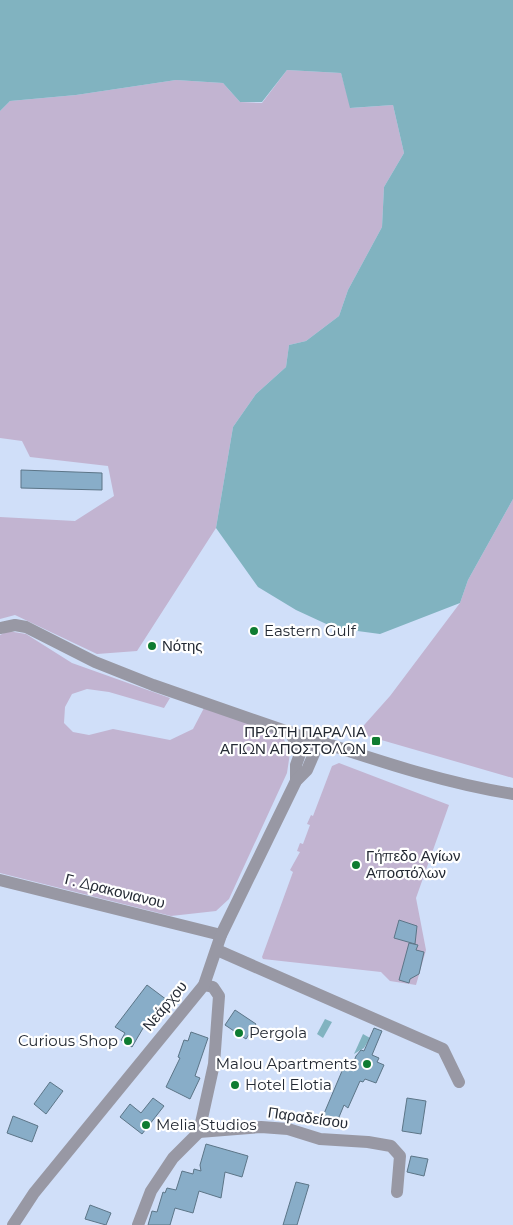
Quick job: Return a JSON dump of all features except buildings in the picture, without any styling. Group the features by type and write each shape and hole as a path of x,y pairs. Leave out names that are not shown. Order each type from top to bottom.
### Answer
{"street":[{"path":"0,628 15,625 26,627 95,662 153,685 306,738 481,789 513,794"},
{"path":"290,732 300,751"},
{"name":"Νεάρχου","path":"13,1225 34,1193 204,985 221,935 296,781 300,751 306,738"},
{"name":"Νεάρχου","path":"296,781 307,770 319,742"},
{"path":"314,756 335,747"},
{"name":"Γ. Δρακονιανου","path":"0,880 221,935"},
{"path":"217,950 443,1049 459,1082"},
{"path":"138,1225 150,1191 173,1158 199,1132 214,1064 218,996 213,988 204,985"},
{"name":"Παραδείσου","path":"199,1132 261,1127 288,1129 320,1139 391,1146 400,1156 397,1192"}],"shaded area":[{"path":"0,0 513,0 513,499 468,580 460,603 380,634 335,628 296,610 258,587 216,528 233,427 256,394 286,367 289,345 306,341 339,316 348,290 382,227 384,187 404,153 393,105 350,108 341,73 287,70 262,102 240,102 223,83 176,80 76,95 10,101 0,111"},
{"path":"287,70 341,73 351,108 393,105 404,153 384,187 382,227 348,290 339,316 306,341 289,345 286,367 256,394 233,427 216,528 137,651 97,654 15,615 0,619 0,517 75,521 114,496 108,466 30,457 22,441 0,438 0,111 10,101 76,95 176,80 223,83 240,102 262,103"},
{"path":"513,499 513,778 357,733 390,696 460,603 468,580"},
{"path":"8,631 26,634 72,663 170,698 164,708 109,692 87,689 72,694 65,707 64,723 73,732 89,735 113,729 170,740 193,729 204,708 282,735 290,753 287,773 229,899 216,911 171,916 0,873 0,635"},
{"name":"Γήπεδο Αγίων Αποστόλων","path":"339,763 449,805 416,898 426,950 416,985 390,981 381,972 263,959 262,957 293,872 290,870 300,852 297,851 300,843 303,844 310,825 307,824 311,815 313,816 332,766"},
{"path":"325,1019 332,1022 323,1038 317,1034"},
{"path":"363,1034 370,1038 364,1048 354,1054"}],"place":[{"name":"Eastern Gulf","path":"254,631"},
{"name":"Νότης","path":"152,646"},
{"name":"ΠΡΩΤΗ ΠΑΡΑΛΙΑ ΑΓΙΩΝ ΑΠΟΣΤΟΛΩΝ","path":"376,741"},
{"name":"Γήπεδο Αγίων Αποστόλων","path":"356,865"},
{"name":"Pergola","path":"239,1033"},
{"name":"Curious Shop","path":"128,1041"},
{"name":"Malou Apartments","path":"367,1064"},
{"name":"Hotel Elotia","path":"235,1085"},
{"name":"Melia Studios","path":"146,1125"}]}
